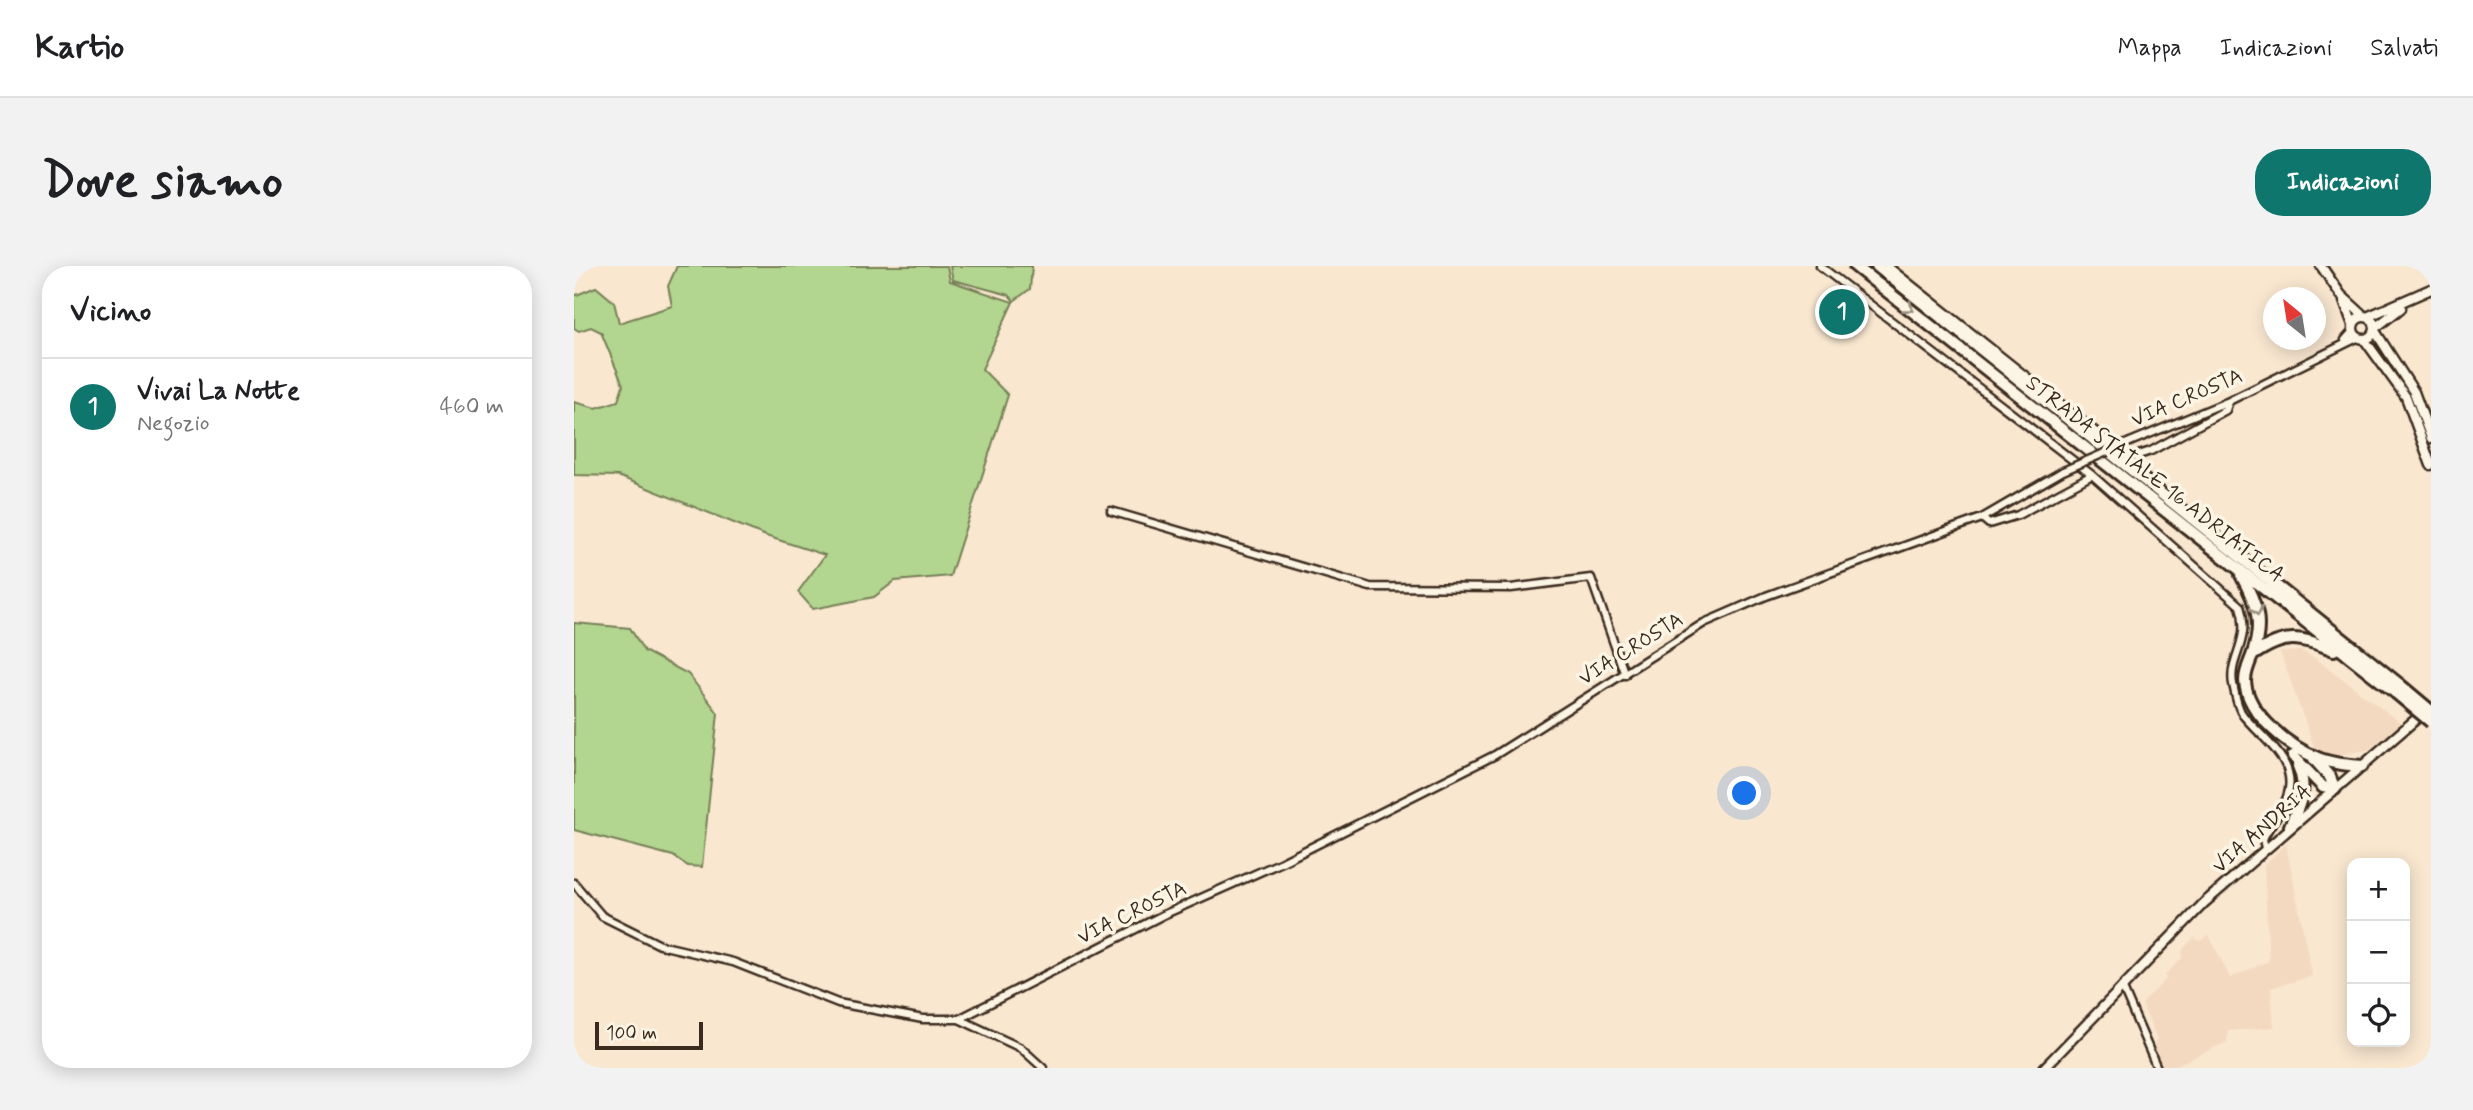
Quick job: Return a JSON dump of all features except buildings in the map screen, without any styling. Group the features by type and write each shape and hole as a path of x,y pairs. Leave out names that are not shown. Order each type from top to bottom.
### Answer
{"highway":[{"name":"STRADA STATALE 16 ADRIATICA","path":"1856,266 2346,655 2431,708"},
{"name":"STRADA STATALE 16 ADRIATICA","path":"1877,266 2398,689 2431,722"},
{"path":"2238,570 2256,603 2260,617 2253,655 2246,670 2248,696 2257,712 2297,753 2320,764 2334,789"},
{"path":"2253,655 2270,643 2290,638 2308,639 2346,655"},
{"path":"2297,753 2362,766"},
{"path":"2290,826 2304,797 2297,753"}],"main road":[{"path":"2321,266 2342,295 2375,329 2414,392 2431,438"},
{"path":"2357,333 2366,317 2431,289"},
{"path":"2342,295 2357,333 2406,397 2431,465"},
{"path":"2357,333 2375,329 2419,295"},
{"name":"VIA ANDRIA","path":"2043,1068 2204,903 2290,826 2431,708"}],"street":[{"path":"1821,266 2092,475 2240,606 2246,624 2232,681 2241,713 2270,741 2284,762 2288,784 2288,796 2263,839 2265,848"},
{"path":"1888,266 2129,458 2151,451 2226,410 2230,401"},
{"name":"VIA CROSTA","path":"959,1019 1163,915 1282,862 1483,761 1625,676 1704,623 1766,597 1982,518 2063,471 2230,401 2339,346 2357,333"},
{"path":"1982,518 1989,524 2018,515 2092,475"},
{"path":"1111,511 1370,587 1511,588 1591,578 1625,676"},
{"path":"574,883 602,916 660,945 733,962 838,1003 923,1019 959,1019 1021,1048 1043,1068"},
{"path":"2123,986 2157,1068"}],"shaded area":[{"path":"2301,651 2315,658 2402,724 2368,750 2335,755 2316,752 2280,652"},
{"path":"2286,844 2312,976 2271,988 2274,1027 2228,1031 2227,1042 2170,1068 2163,1068 2153,1045 2157,1039 2142,1004 2167,978 2165,975 2182,958 2183,949 2194,938 2200,941 2209,935 2230,978 2269,961 2264,865"}],"green space":[{"path":"677,266 947,266 950,281 1013,302 982,369 1008,395 950,576 895,581 874,597 813,609 798,592 825,555 766,536 618,476 574,475 574,402 596,408 618,401 623,385 601,332 591,327 579,331 574,328 574,296 596,287 614,302 619,323 672,306 668,286"},
{"path":"950,266 1032,266 1030,289 1014,301 1009,295 953,280"},
{"path":"574,623 630,628 644,651 688,674 718,713 702,867 688,866 673,856 574,830"}],"place":[{"name":"Vivai La Notte","path":"1842,312"}]}
